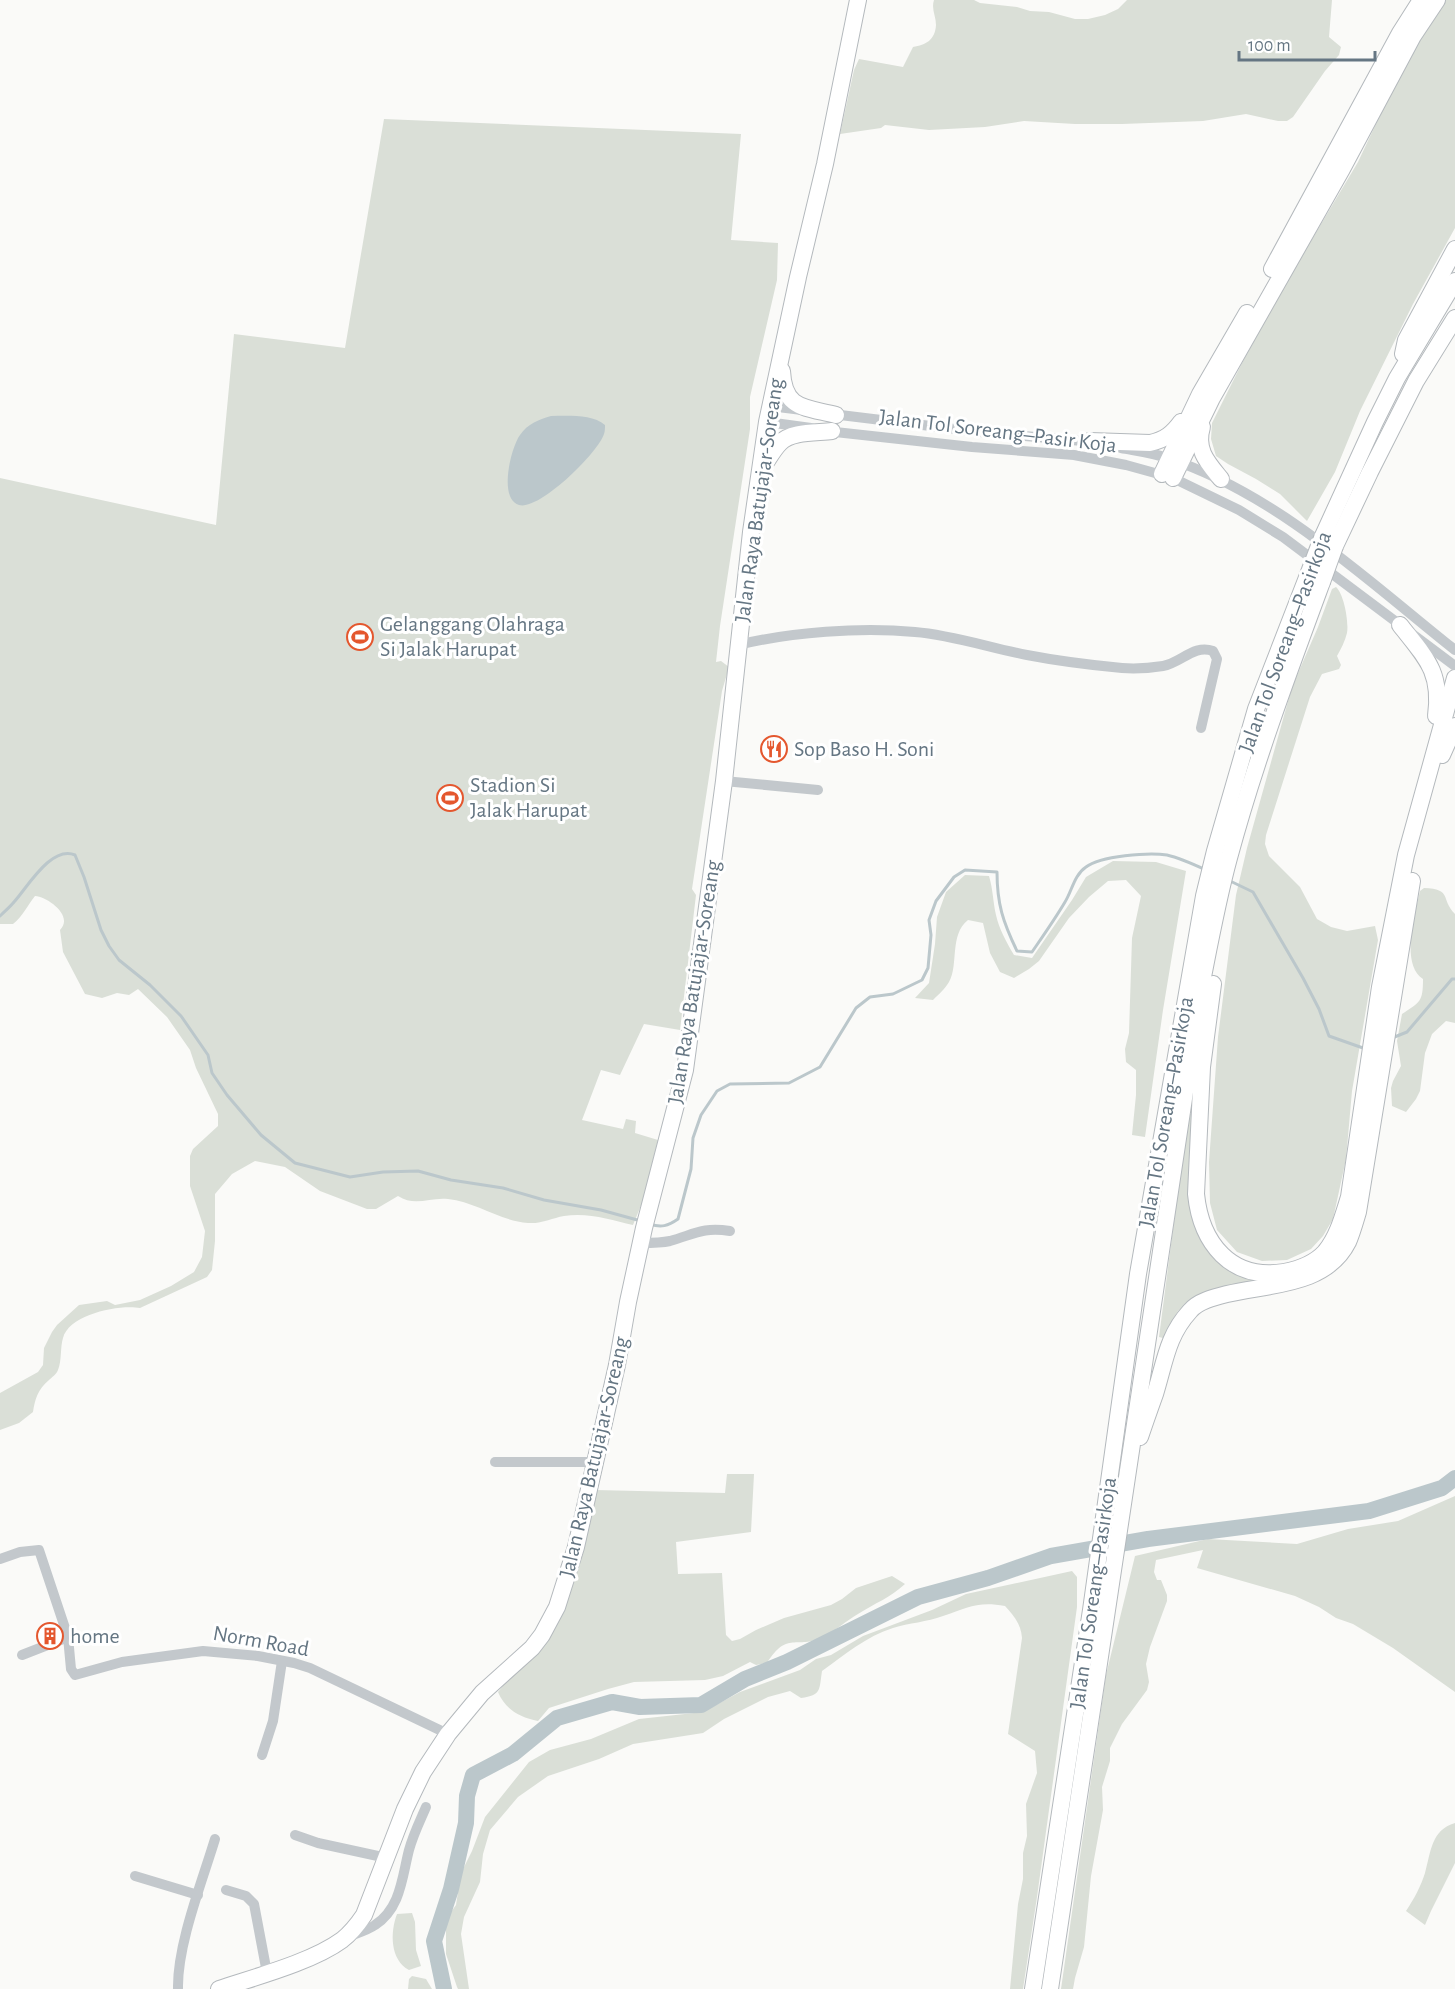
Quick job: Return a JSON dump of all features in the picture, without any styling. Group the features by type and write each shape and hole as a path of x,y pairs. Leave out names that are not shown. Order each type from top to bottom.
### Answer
{"highway":[{"name":"Jalan Raya Batujajar-Soreang","path":"219,1989 328,1949 344,1939 364,1915 405,1809 423,1772 448,1734 482,1693 532,1648 549,1624 557,1607 576,1547 615,1376 645,1227 685,1070 724,781 738,645 768,414 822,178 858,0"},
{"path":"1171,468 1272,270 1400,33 1421,0"},
{"path":"1090,441 1157,442 1173,433 1206,396 1342,169 1413,36 1437,0"},
{"path":"1397,378 1406,340 1455,249"},
{"name":"Jalan Tol Soreang–Pasirkoja","path":"1114,1508 1127,1474 1200,992 1224,856 1273,716 1315,579 1375,422 1397,378 1455,280"},
{"name":"Jalan Tol Soreang–Pasirkoja","path":"1329,542 1370,472 1416,381 1455,318"},
{"path":"781,358 783,387 788,397 802,406 837,415"},
{"path":"1206,396 1199,445 1204,459 1221,479"},
{"path":"760,471 778,444 785,439 832,431"},
{"path":"1400,625 1425,657 1436,678 1438,703 1424,788"},
{"path":"1127,1474 1155,1392 1168,1344 1175,1330 1192,1308 1214,1297 1315,1275 1338,1257 1348,1242 1358,1212 1374,1069 1406,855 1455,678"},
{"path":"1382,1016 1416,857 1455,706"},
{"path":"1440,760 1455,726"},
{"path":"1216,899 1202,1067 1196,1194 1198,1212 1208,1237 1224,1257 1234,1265 1263,1274 1301,1269 1324,1253 1334,1239 1349,1197 1374,1069"},
{"name":"Jalan Tol Soreang–Pasirkoja","path":"1050,1989 1114,1508 1138,1274 1216,899"},
{"name":"Jalan Tol Soreang–Pasirkoja","path":"1033,1989 1099,1612"}],"street":[{"name":"Jalan Tol Soreang–Pasir Koja","path":"768,414 837,415 980,432 1090,441 1171,468 1283,537 1455,666"},
{"name":"Jalan Tol Soreang–Pasir Koja","path":"768,414 832,431 972,447 1074,455 1171,468 1221,479 1250,495 1315,539 1455,650"},
{"path":"738,645 764,639 814,634 916,632 1028,655 1124,668 1164,666 1194,651 1208,649 1213,651 1217,659 1201,728"},
{"path":"724,781 818,790"},
{"path":"645,1227 669,1241 711,1228 730,1231"},
{"path":"495,1462 595,1462"},
{"name":"Norm Road","path":"0,1559 20,1552 40,1551 68,1637 71,1669 75,1675 122,1662 197,1651 258,1656 310,1668 448,1734"},
{"path":"22,1656 68,1637"},
{"path":"262,1755 273,1721 282,1661"},
{"path":"344,1939 375,1926 393,1907 402,1886 409,1849 426,1807"},
{"path":"295,1835 318,1843 387,1858"},
{"path":"178,1989 180,1962 214,1839"},
{"path":"135,1876 198,1895"},
{"path":"226,1890 246,1896 254,1904 267,1973"}],"shaded area":[{"path":"934,0 974,0 1030,11 1049,12 1075,19 1088,19 1118,9 1127,0 1332,0 1329,37 1341,47 1339,55 1293,117 1287,121 1246,114 1203,121 1075,124 1024,121 985,127 929,130 885,125 881,128 840,134 854,70 859,59 903,67 913,47 926,43 934,34 936,25"},
{"path":"1446,0 1455,0 1455,228 1413,304 1360,411 1335,472 1307,521 1280,494 1216,456 1211,439 1212,423 1244,359 1358,162 1407,58 1434,10"},
{"name":"Gelanggang Olahraga Si Jalak Harupat","path":"384,119 741,134 731,240 778,243 777,280 750,397 750,429 720,626 716,662 721,661 729,667 722,691 692,889 696,895 680,1030 644,1024 620,1075 601,1070 582,1120 623,1129 626,1119 636,1121 635,1133 658,1140 642,1203 633,1225 582,1215 564,1216 533,1223 518,1222 448,1199 410,1201 398,1196 376,1209 367,1209 320,1191 285,1167 255,1161 232,1174 215,1194 215,1241 212,1270 207,1277 140,1308 108,1309 96,1312 75,1323 67,1330 63,1338 58,1370 40,1391 33,1412 19,1423 0,1430 0,1393 38,1372 43,1365 44,1348 52,1332 79,1305 107,1301 115,1305 140,1300 171,1286 194,1272 202,1257 205,1231 190,1186 190,1156 193,1149 218,1126 218,1114 190,1050 167,1017 138,989 129,995 117,993 102,998 85,994 63,952 60,930 64,919 58,908 35,896 13,924 0,924 0,478 216,525 234,334 345,348"},
{"path":"551,416 580,416 600,421 605,425 604,434 591,454 567,479 540,499 519,505 513,501 509,493 508,472 513,450 526,428 538,420"},
{"path":"1336,587 1344,602 1347,622 1346,636 1337,656 1341,665 1339,669 1322,674 1310,697 1265,844 1269,856 1300,887 1317,919 1331,927 1347,931 1375,926 1378,940 1352,1091 1346,1159 1333,1219 1323,1236 1311,1249 1287,1260 1262,1261 1237,1252 1217,1230 1210,1203 1209,1162 1218,1037 1236,895 1247,848 1292,687 1332,589"},
{"path":"1113,861 1156,862 1186,871 1145,1137 1132,1135 1136,1070 1126,1062 1125,1049 1129,1033 1132,938 1141,896 1126,880 1108,881 1089,897 1069,918 1039,961 1014,978 1000,972 990,953 983,923 968,920 958,934 954,967 947,985 933,1000 915,998 929,983 937,917 946,892 965,875 989,876 997,920 1006,941 1014,955 1032,958 1086,877"},
{"path":"1424,888 1439,890 1443,893 1455,914 1455,1023 1446,1021 1432,1034 1425,1053 1420,1091 1406,1112 1392,1106 1391,1088 1401,1066 1397,1041 1402,1014 1417,1004 1422,992 1423,979 1416,972 1412,962 1411,938 1420,891"},
{"path":"1188,1114 1192,1114 1190,1203 1203,1244 1215,1260 1234,1273 1253,1278 1285,1278 1194,1298 1178,1311 1163,1338 1159,1337"},
{"path":"727,1474 754,1474 751,1532 676,1542 678,1574 722,1573 726,1635 732,1641 784,1618 831,1605 856,1588 892,1576 905,1584 823,1637 806,1642 793,1642 781,1647 767,1663 756,1665 750,1662 723,1676 705,1680 634,1682 549,1708 538,1721 519,1715 509,1708 498,1692 564,1611 579,1567 595,1490 725,1493"},
{"path":"1455,1496 1455,1692 1393,1648 1319,1607 1295,1596 1197,1568 1203,1550 1156,1560 1154,1572 1157,1580 1161,1580 1167,1601 1146,1664 1149,1682 1147,1690 1122,1724 1110,1748 1110,1761 1102,1787 1103,1810 1091,1876 1084,1947 1073,1989 1061,1989 1106,1675 1135,1556 1208,1539 1297,1544 1348,1529 1398,1521"},
{"path":"1072,1571 1077,1577 1077,1607 1023,1989 1010,1989 1018,1904 1023,1879 1023,1853 1027,1836 1026,1804 1037,1773 1035,1751 1008,1734 1022,1638 1019,1624 1005,1606 987,1604 883,1631 856,1646 822,1671 820,1687 813,1695 801,1698 790,1691 768,1697 724,1719 703,1733 633,1744 599,1759 548,1776 518,1797 490,1830 483,1854 480,1882 464,1917 461,1934 469,1989 458,1989 446,1954 446,1925 456,1905 461,1873 485,1817 529,1762 550,1750 591,1739 639,1719 703,1712 740,1692 800,1670 816,1659 831,1655 863,1636 932,1610 966,1594"},
{"path":"1455,1823 1455,1863 1425,1925 1406,1911 1425,1873 1433,1843 1441,1831"},
{"path":"412,1913 415,1922 416,1950 421,1966 409,1970 398,1960 395,1953 393,1929 397,1914"},
{"path":"412,1976 426,1979 432,1989 408,1989 409,1979"}],"waterway":[{"path":"650,1224 664,1226 678,1219 691,1169 693,1138 701,1115 717,1091 730,1084 789,1083 820,1067 856,1008 870,997 893,994 922,980 928,968 931,935 929,920 936,901 954,877 965,870 997,872 1000,903 1012,941 1017,951 1032,952 1065,902 1079,874 1093,863 1125,856 1159,854 1177,858 1206,870"},
{"path":"0,916 49,862 57,856 75,855 101,930 109,946 119,960 150,985 181,1016 208,1055 212,1073 227,1095 261,1135 295,1163 350,1177 383,1172 418,1171 451,1180 503,1188 544,1200 601,1210 641,1221"},
{"path":"1228,880 1253,892 1303,978 1319,1009 1329,1036 1363,1048 1366,1047"},
{"path":"1392,1038 1407,1032 1452,979 1455,979"},
{"path":"444,1989 434,1941 451,1889 466,1823 467,1796 473,1775 513,1754 557,1718 612,1702 640,1707 701,1705 745,1679 787,1662 918,1597 988,1578 1051,1556 1148,1539 1369,1511 1442,1488 1455,1478"}],"place":[{"name":"Gelanggang Olahraga Si Jalak Harupat","path":"360,637"},
{"name":"Sop Baso H. Soni","path":"774,749"},
{"name":"Stadion Si Jalak Harupat","path":"450,798"},
{"name":"home","path":"50,1636"}]}
